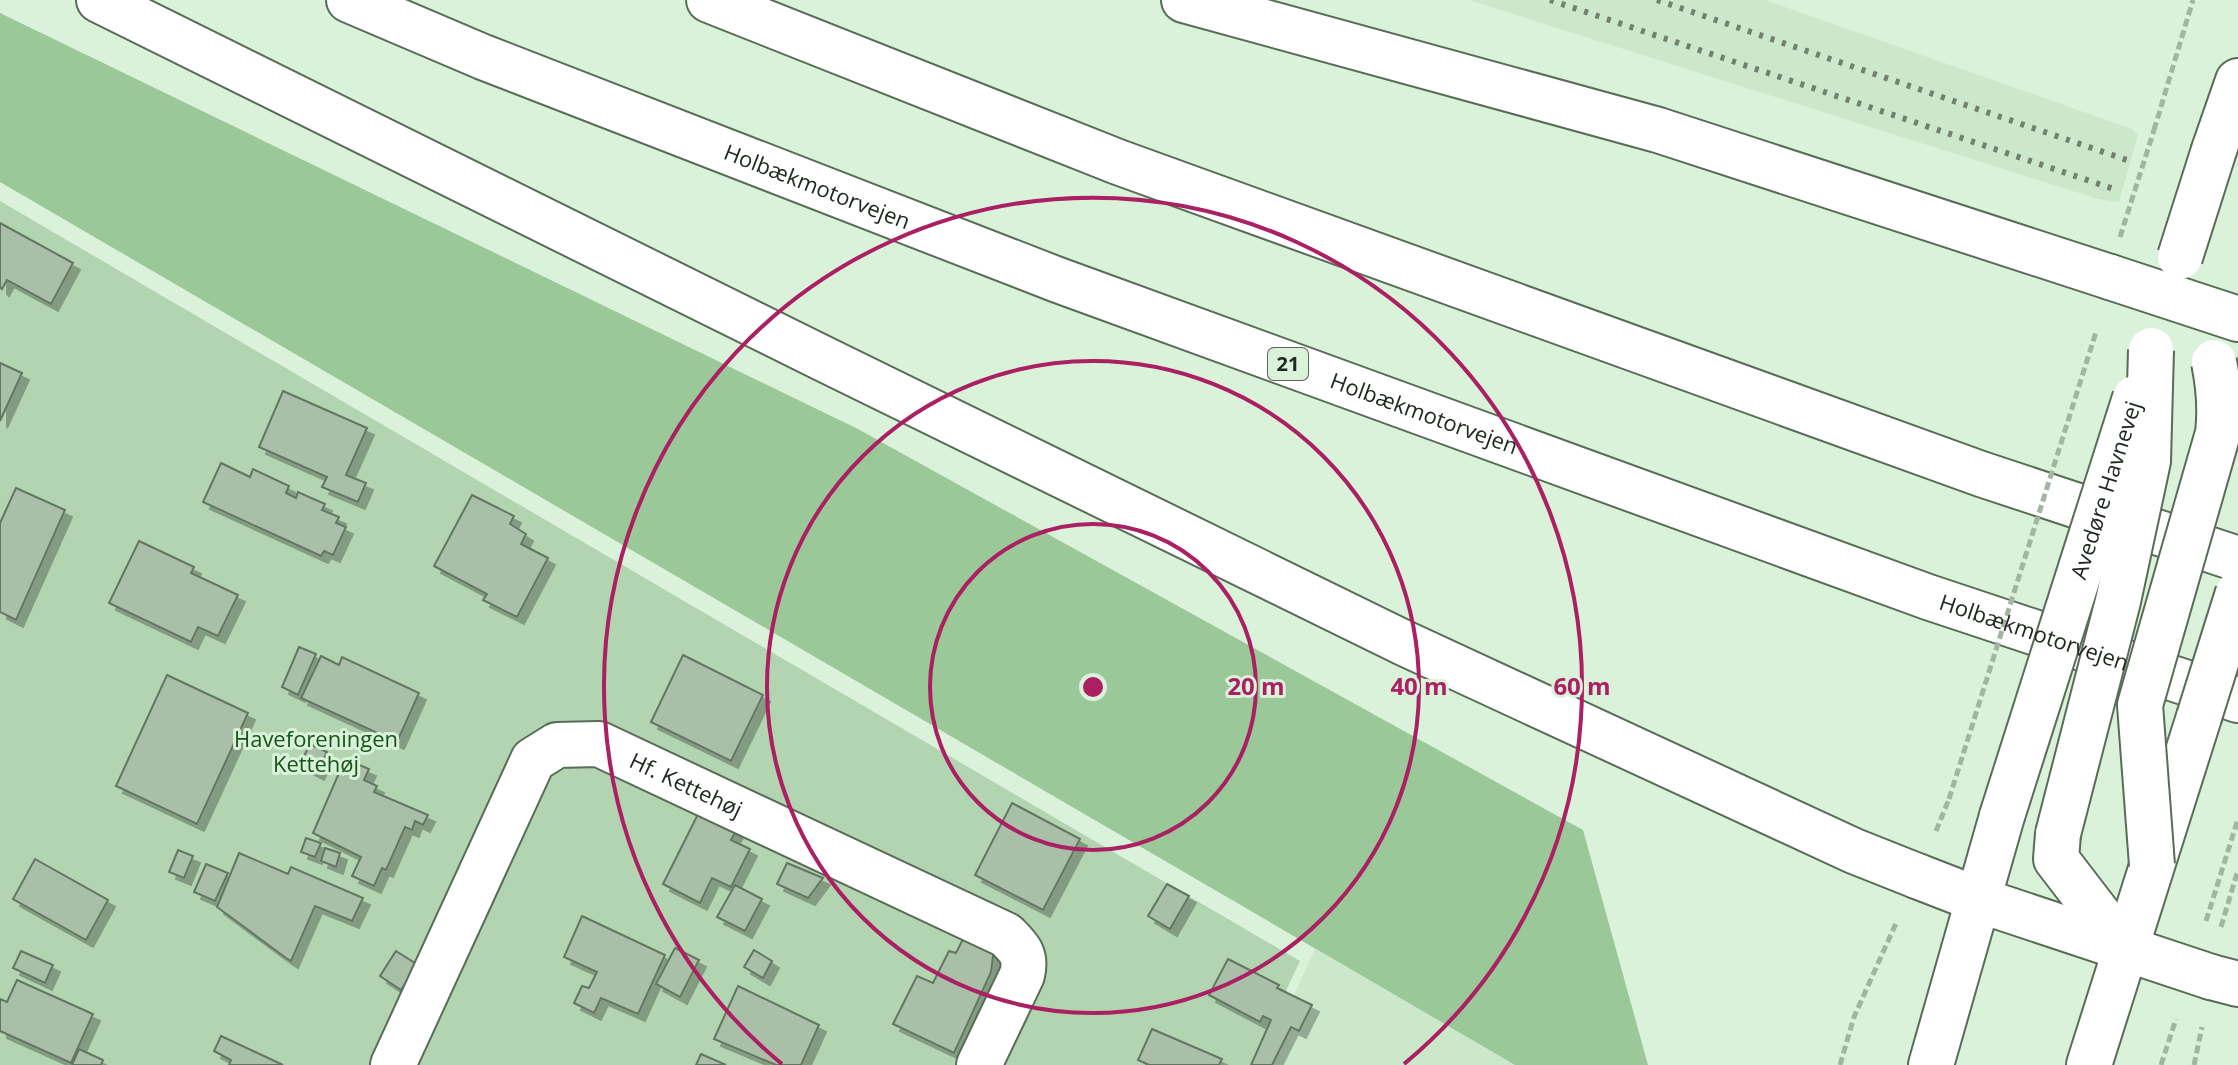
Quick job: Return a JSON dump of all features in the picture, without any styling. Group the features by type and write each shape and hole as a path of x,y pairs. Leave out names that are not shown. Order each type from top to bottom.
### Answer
{"main road":[{"path":"99,0 1404,643 1854,851 1979,900 2125,949 2218,993"},
{"name":"Holbækmotorvejen","path":"349,0 483,57 1073,285 1928,597 2238,700"},
{"path":"709,0 1118,162 1981,474 2238,559"},
{"path":"1184,0 2115,257 2174,277 2238,319"},
{"name":"Avedøre Havnevej","path":"1931,1065 2002,816 2238,81"},
{"path":"2152,865 2140,705 2218,433 2220,398 2214,362 2203,337 2187,315 2174,277"},
{"path":"2125,949 2056,859 2058,834 2118,601 2148,461 2151,350"},
{"path":"2089,1065 2238,593"},
{"name":"Hf. Kettehøj","path":"393,1065 533,760 557,745 599,744 1006,935 1019,948 1025,963 979,1065"}],"path":[{"path":"2115,257 2193,0"},
{"path":"1840,1065 1854,1017 1949,799 2096,332"},
{"path":"2217,886 2238,819"},
{"path":"2220,928 2238,870"},
{"path":"2194,1065 2218,993"}],"shaded area":[{"path":"1469,0 1765,0 2132,129 2138,135 2119,202 2098,199"},
{"path":"0,13 856,428 1583,830 1648,1065 1515,1065 0,182"},
{"path":"1315,949 1515,1065 1262,1065"}],"green space":[{"name":"Haveforeningen Kettehøj","path":"0,201 1300,961 1251,1065 0,1065"}],"building":[{"path":"0,223 73,263 51,304 7,280 2,289 0,287"},
{"path":"0,363 22,373 0,421"},
{"path":"283,391 367,428 346,475 366,483 358,502 322,487 327,477 259,447"},
{"path":"221,463 250,477 253,469 289,486 286,493 296,498 298,492 325,504 322,510 339,517 336,523 346,527 333,555 324,551 321,556 203,502"},
{"path":"16,488 65,510 16,620 0,612 0,523"},
{"path":"472,495 514,516 510,524 526,534 521,544 548,558 517,617 483,600 487,594 434,566"},
{"path":"139,541 194,567 191,573 238,595 218,636 198,627 191,642 109,603"},
{"path":"299,647 316,654 298,695 282,687"},
{"path":"683,655 763,695 731,761 651,722"},
{"path":"321,656 339,665 342,657 419,693 397,742 301,698"},
{"path":"167,675 248,713 197,824 116,786"},
{"path":"310,744 327,752 317,773 300,764"},
{"path":"345,759 369,769 364,780 377,786 374,792 428,815 423,825 415,821 412,830 405,827 386,870 382,868 374,886 352,876 361,857 313,833"},
{"path":"1012,803 1080,839 1043,910 975,875"},
{"path":"699,812 736,831 731,840 750,849 731,887 712,878 700,903 663,884"},
{"path":"306,838 321,843 315,857 301,852"},
{"path":"325,848 340,853 336,867 321,861"},
{"path":"178,850 193,856 184,878 169,872"},
{"path":"239,853 288,874 291,867 363,898 352,921 315,906 291,961 217,907"},
{"path":"35,859 108,900 86,940 13,899"},
{"path":"787,863 823,878 808,898 777,884"},
{"path":"206,864 228,873 215,901 194,892"},
{"path":"1167,884 1189,896 1170,929 1148,916"},
{"path":"735,885 762,899 745,931 717,917"},
{"path":"582,916 665,955 638,1014 601,998 594,1013 574,1003 582,986 589,988 597,972 564,957"},
{"path":"965,935 994,948 991,972 954,1053 893,1024 917,976 933,983 949,951 956,953"},
{"path":"675,948 699,960 680,997 656,984"},
{"path":"754,950 772,961 763,978 744,967"},
{"path":"21,951 53,965 45,983 13,968"},
{"path":"396,951 418,965 401,990 380,976"},
{"path":"1228,959 1312,1005 1299,1031 1291,1027 1272,1065 1251,1065 1271,1020 1263,1016 1260,1022 1209,995"},
{"path":"17,980 93,1014 71,1063 0,1031 0,999 7,1002"},
{"path":"738,986 819,1025 801,1065 776,1065 714,1039"},
{"path":"1152,1029 1222,1059 1219,1065 1149,1065 1138,1060"},
{"path":"221,1036 283,1065 229,1065 231,1060 214,1051"},
{"path":"79,1049 103,1060 101,1065 72,1065"},
{"path":"701,1054 726,1065 696,1065"}],"railway":[{"path":"1550,0 2117,190"},
{"path":"1657,0 2127,160"}]}
